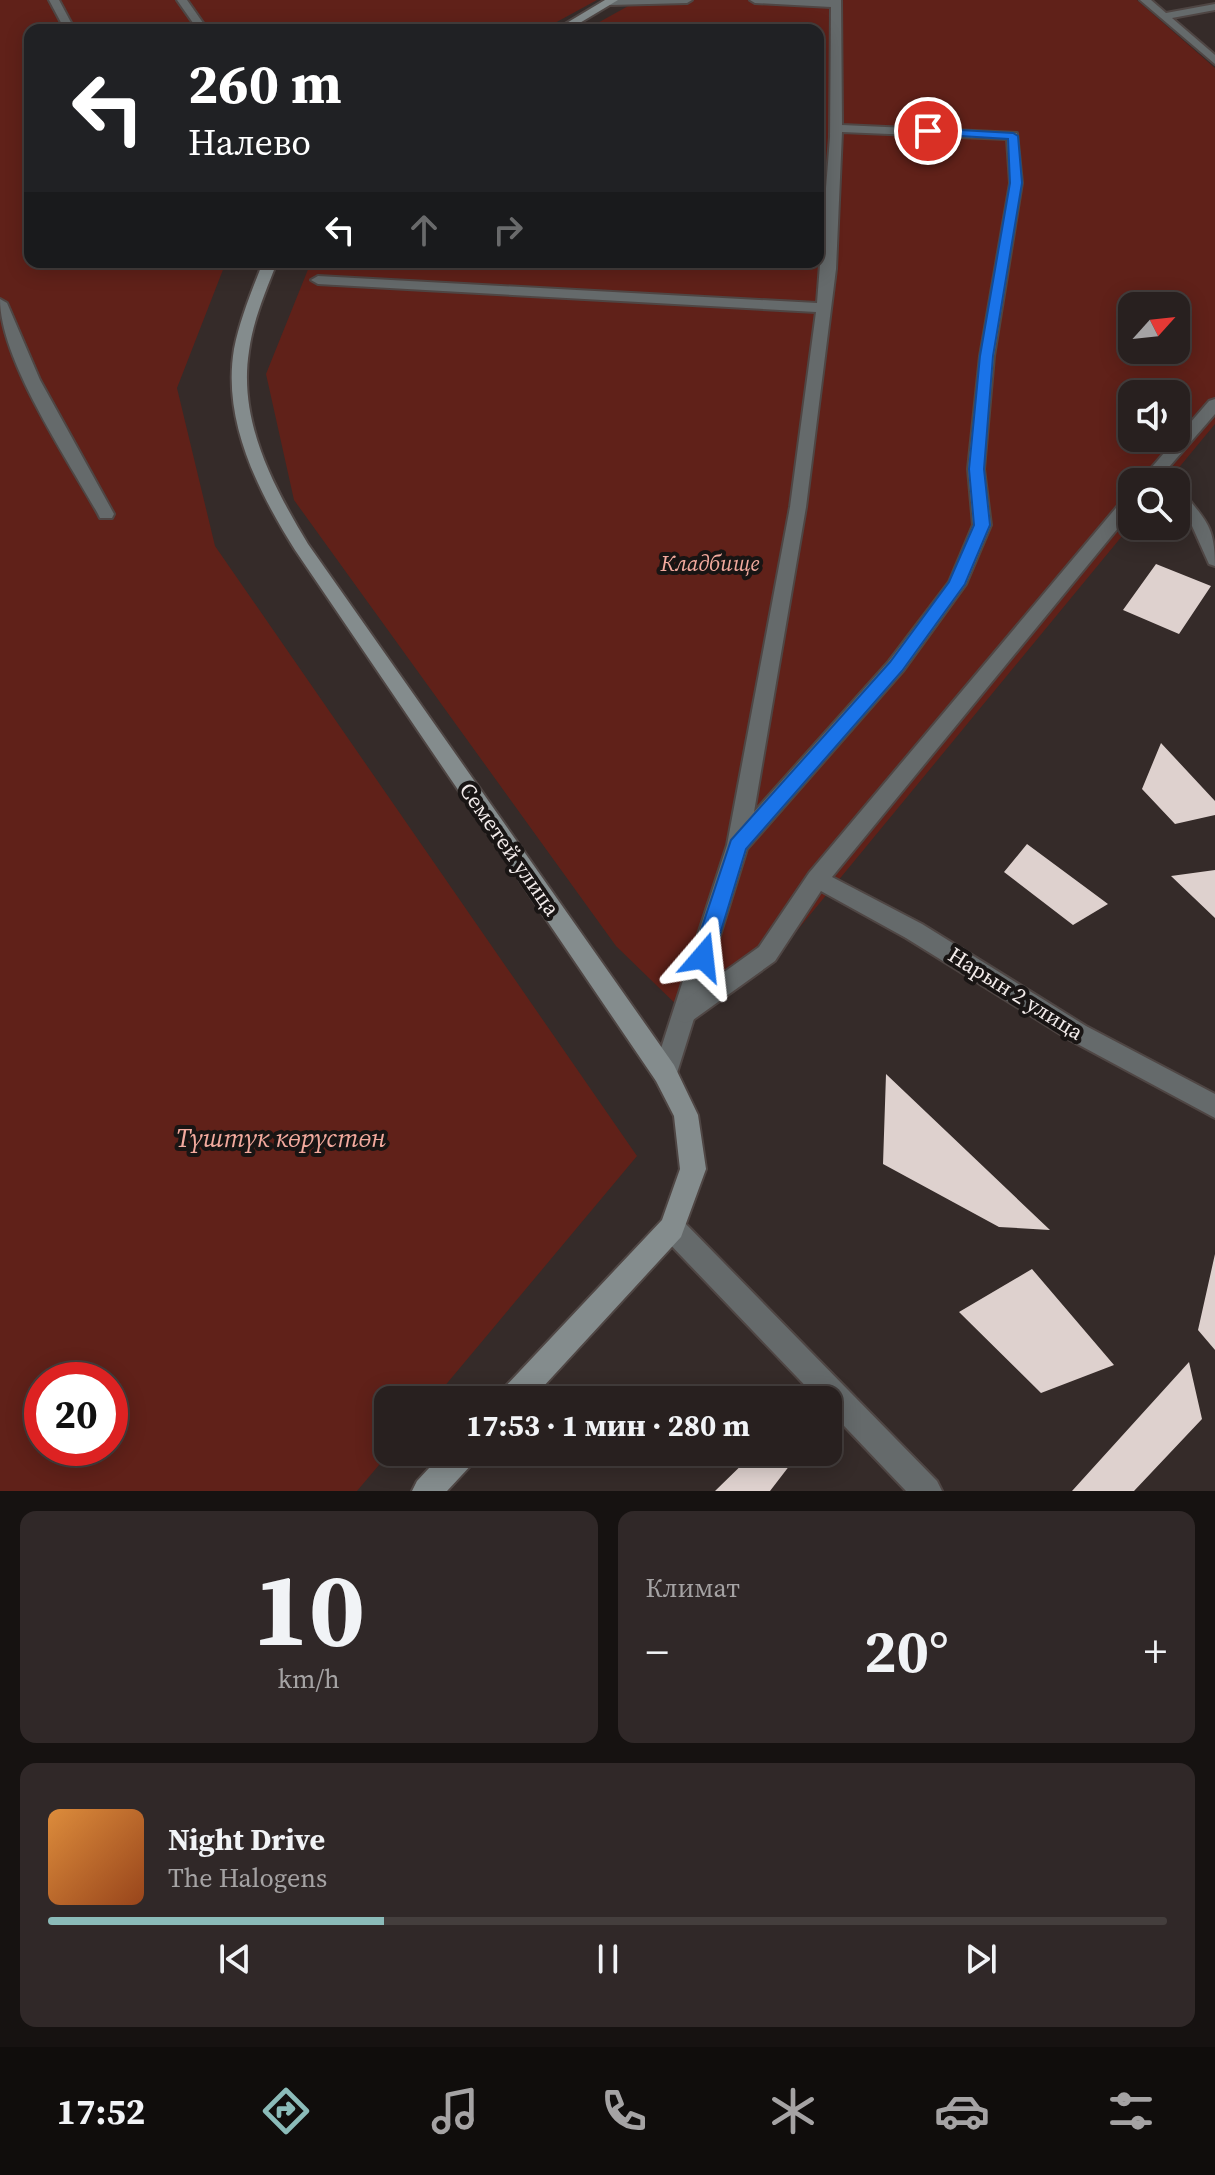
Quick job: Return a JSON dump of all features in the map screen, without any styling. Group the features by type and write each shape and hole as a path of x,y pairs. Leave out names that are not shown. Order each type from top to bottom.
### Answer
{"street":[{"path":"54,0 67,24"},
{"path":"182,0 199,24"},
{"path":"571,24 612,1 687,0"},
{"path":"665,1073 738,845 798,507 824,308 836,2 755,0"},
{"path":"1145,0 1215,61"},
{"path":"1167,16 1215,7"},
{"path":"738,845 896,666 957,584 982,525 976,469 987,356 1016,183 1013,136 830,134"},
{"name":"Семетей улица","path":"268,268 247,327 240,360 239,393 244,426 274,501 309,559 665,1073 686,1115 693,1169 672,1228 525,1386"},
{"path":"318,280 824,308"},
{"path":"0,303 32,380 106,514"},
{"path":"1164,468 1215,404"},
{"path":"1190,512 1200,524 1215,560"},
{"path":"685,1013 767,954 817,879 1118,517"},
{"name":"Нарын 2 улица","path":"817,879 914,931 1078,1033 1215,1107"},
{"path":"672,1228 927,1491"},
{"path":"427,1491 451,1466"}],"green space":[{"name":"Түштүк көрүстөн","path":"0,0 597,0 553,24 24,24 24,268 224,268 177,388 215,546 637,1156 445,1386 374,1386 374,1466 378,1466 357,1491 0,1491"},
{"name":"Кладбище","path":"639,0 1137,0 1215,68 1215,424 1179,468 1118,468 1119,540 795,933 685,1013 616,946 294,500 266,374 309,268 824,268 824,24 596,24"}],"building":[{"path":"1156,564 1211,586 1179,634 1123,610"},
{"path":"1161,743 1215,801 1215,815 1175,824 1142,789"},
{"path":"1027,844 1108,904 1073,925 1004,872"},
{"path":"1215,870 1215,918 1171,876"},
{"path":"886,1074 1050,1230 999,1227 883,1164"},
{"path":"1215,1254 1215,1350 1198,1330"},
{"path":"1032,1269 1114,1365 1041,1393 959,1312"},
{"path":"1189,1362 1202,1419 1134,1491 1072,1491"},
{"path":"741,1466 789,1466 770,1491 715,1491"}],"route":[{"path":"703,957 738,845 896,666 957,584 982,525 976,469 987,356 1016,183 1013,136 928,131"}]}
